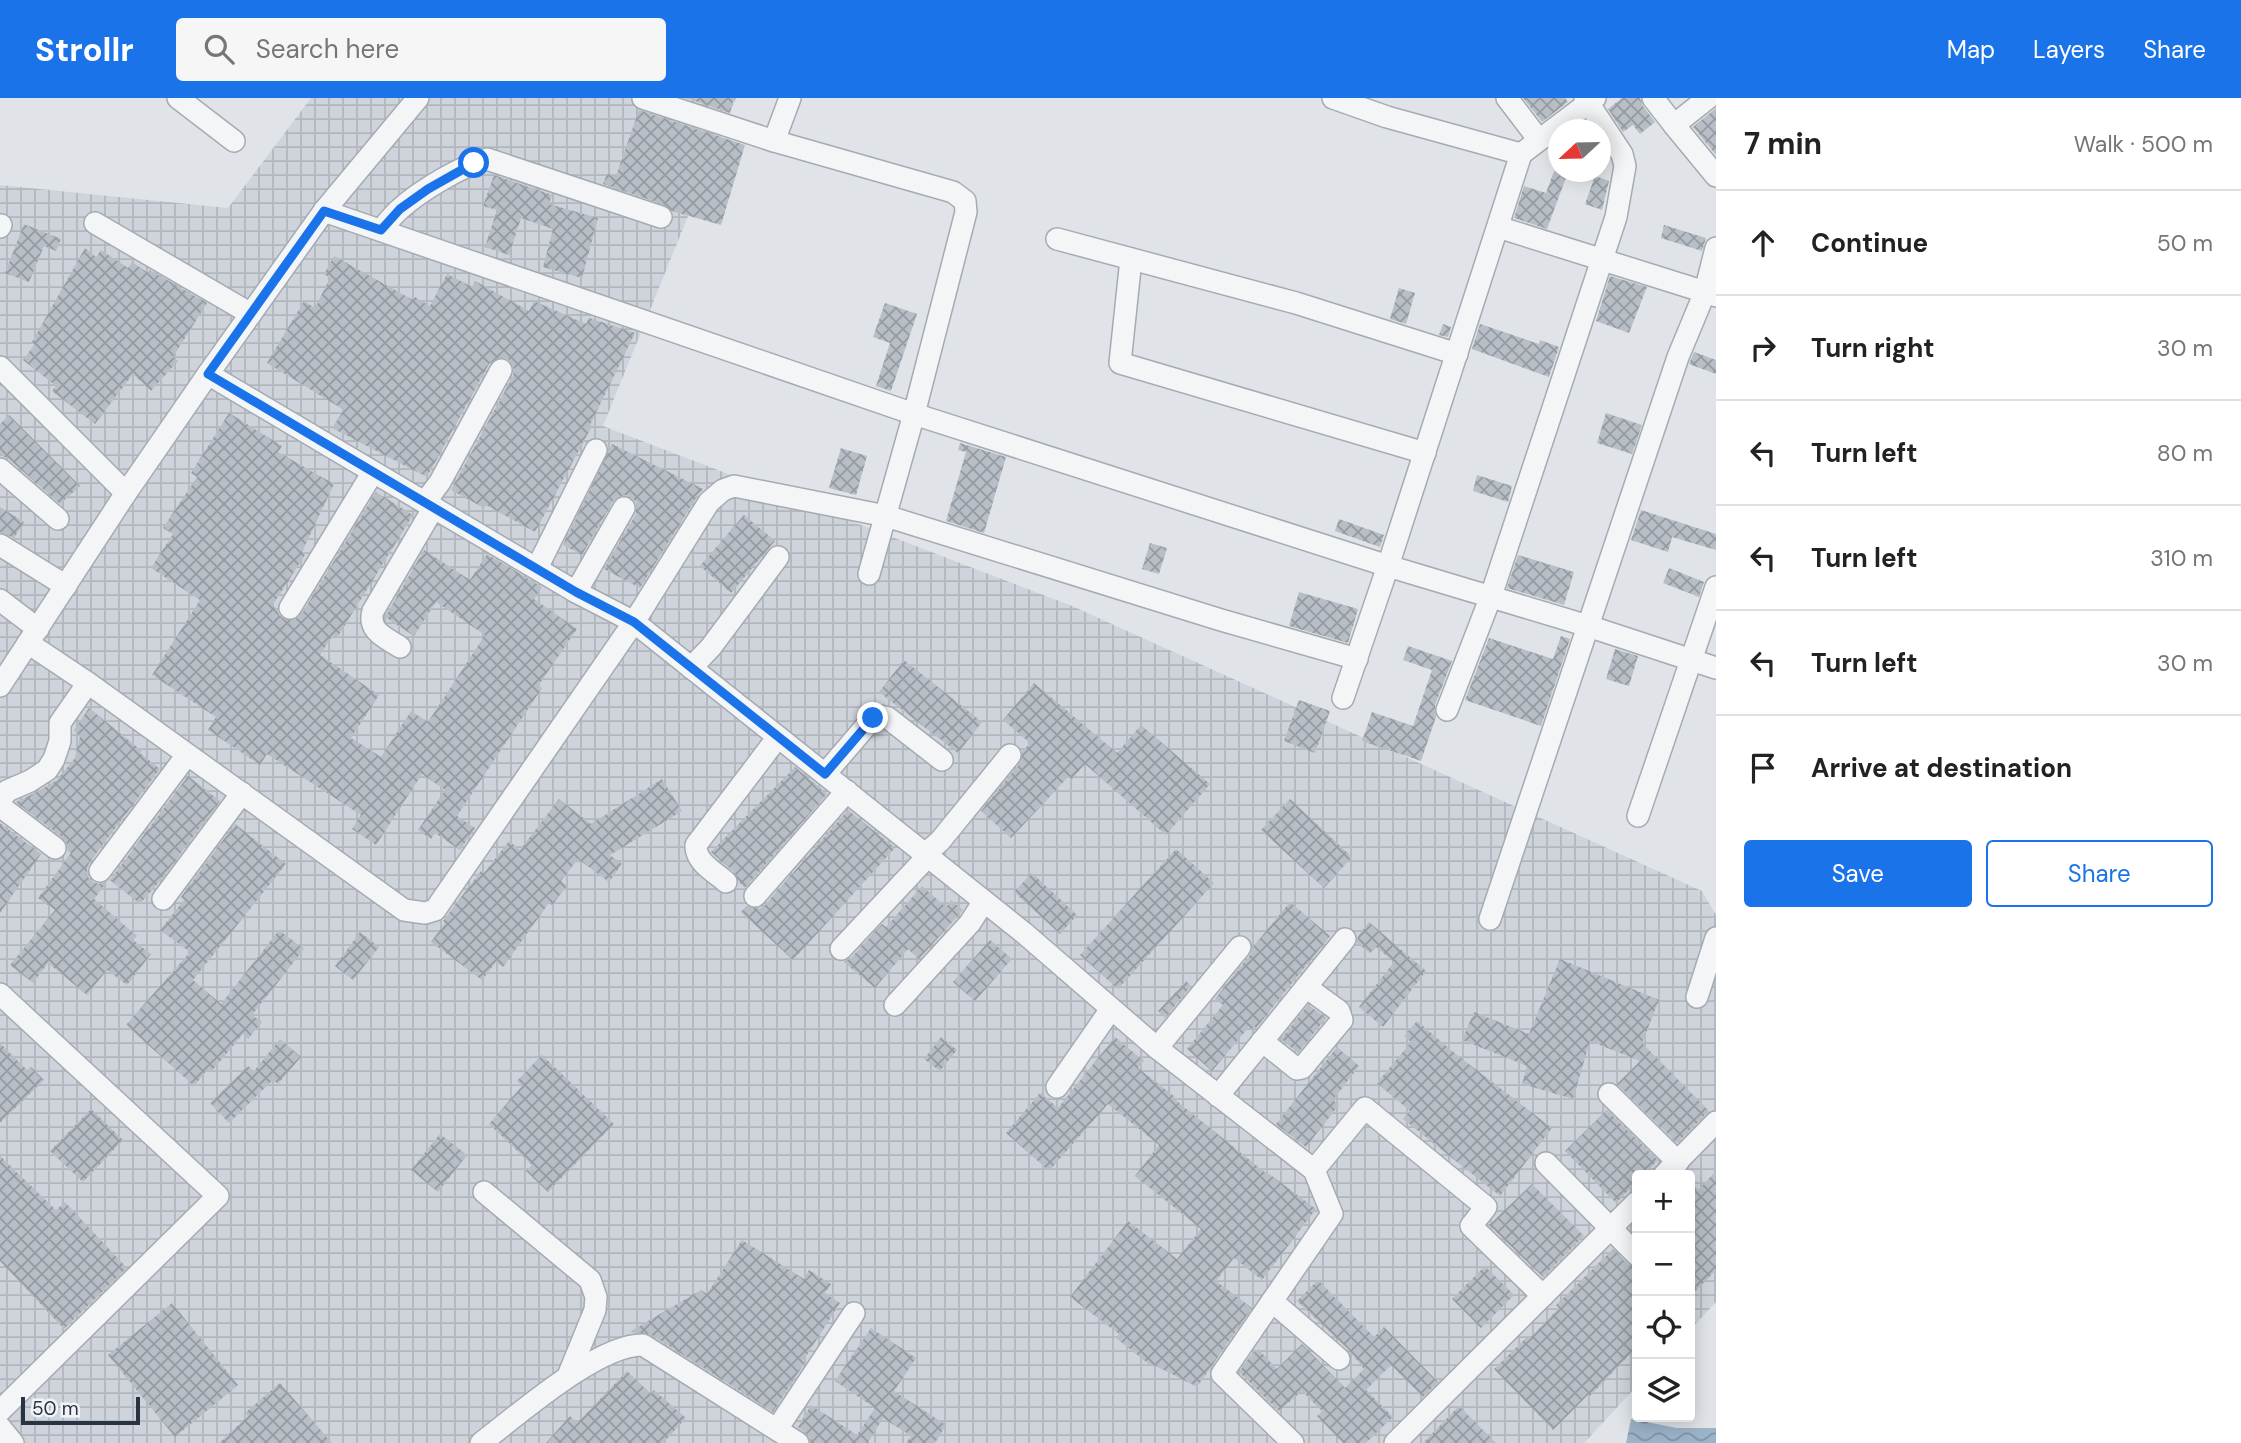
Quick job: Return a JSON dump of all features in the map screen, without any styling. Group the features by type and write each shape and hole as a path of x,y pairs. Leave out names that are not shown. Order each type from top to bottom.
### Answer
{"street":[{"path":"178,98 234,141"},
{"path":"2,680 126,493 324,211 418,98"},
{"path":"643,98 774,141 953,192 965,201 967,212 869,574"},
{"path":"774,141 790,98"},
{"path":"1333,98 1389,107 1521,154"},
{"path":"1507,98 1539,140"},
{"path":"1653,98 1716,176"},
{"path":"1674,125 1708,98"},
{"path":"1343,698 1521,154 1590,100 1622,154 1625,166 1616,217 1491,596 1447,710"},
{"path":"381,230 400,209 428,189 474,163 487,159 661,217"},
{"path":"324,211 914,414 1716,668"},
{"path":"95,223 251,314"},
{"path":"1498,227 1711,294"},
{"path":"1057,239 1296,303 1457,354"},
{"path":"1490,919 1678,357 1711,294 1716,248"},
{"path":"1130,259 1120,363 1425,453"},
{"path":"400,647 376,631 370,619 501,370"},
{"path":"208,374 576,592 634,622 1024,933 1157,1048 1314,1170 1332,1214 1222,1374 1293,1443"},
{"path":"3,375 126,493"},
{"path":"537,568 596,450"},
{"path":"0,469 58,519"},
{"path":"290,608 373,472"},
{"path":"0,600 33,636 88,683 404,909 425,913 435,910 634,622 709,502 723,490 734,486 886,516 1208,616 1357,659"},
{"path":"576,592 624,508"},
{"path":"0,545 66,586"},
{"path":"691,667 711,647 778,557"},
{"path":"1638,816 1716,587"},
{"path":"55,848 0,803 7,791 47,770 60,741 60,723 88,683"},
{"path":"825,774 873,718 880,716 888,718 942,760"},
{"path":"726,882 698,858 696,845 778,737"},
{"path":"100,871 187,755"},
{"path":"841,949 940,841 1010,755"},
{"path":"755,896 847,791"},
{"path":"163,899 242,793"},
{"path":"895,1005 970,923 984,901"},
{"path":"1697,997 1713,959 1716,938"},
{"path":"1218,1096 1345,939"},
{"path":"1157,1048 1240,947"},
{"path":"1262,1041 1297,1069 1303,1068 1342,1020 1339,1011 1306,987"},
{"path":"0,993 218,1196 0,1411"},
{"path":"1057,1087 1111,1009"},
{"path":"1609,1094 1671,1168 1716,1122"},
{"path":"1314,1170 1365,1108 1486,1207 1471,1226 1543,1296"},
{"path":"1546,1163 1632,1250"},
{"path":"484,1192 590,1280 596,1297 595,1310 568,1376"},
{"path":"1395,1443 1632,1207"},
{"path":"1272,1301 1339,1359"},
{"path":"777,1429 854,1313"},
{"path":"481,1443 568,1376 630,1345 643,1345 798,1443"},
{"path":"0,1427 13,1443"}],"shaded area":[{"path":"311,98 736,98 603,426 1072,606 1702,891 1716,915 1716,1302 1695,1325 1695,1170 1632,1170 1632,1391 1584,1443 23,1443 0,1416 0,185 228,208"}],"water":[{"path":"1631,1419 1632,1422 1677,1428 1716,1428 1716,1443 1626,1443"}],"building":[{"path":"686,98 734,98 730,113"},
{"path":"1523,98 1565,98 1568,102 1542,122"},
{"path":"1622,98 1640,98 1655,122 1640,134 1633,125 1623,132 1608,109"},
{"path":"1716,108 1716,155 1693,127"},
{"path":"639,110 745,145 721,225 672,211 665,205 603,184 607,174 616,176"},
{"path":"494,175 552,195 549,204 598,218 582,278 543,267 553,229 521,218 509,255 485,247 497,210 483,206"},
{"path":"1550,182 1564,182 1547,229 1514,218 1524,186 1546,193"},
{"path":"1593,182 1609,182 1602,210 1585,204"},
{"path":"24,224 61,239 56,251 44,246 29,282 5,273"},
{"path":"1664,225 1706,238 1702,251 1661,238"},
{"path":"85,248 96,257 101,250 128,268 132,262 148,273 150,270 207,303 173,357 178,361 151,391 133,374 95,424 52,391 56,386 23,360 35,344 32,342"},
{"path":"334,256 413,300 415,297 430,306 447,274 472,287 475,281 529,311 534,301 586,324 589,318 635,333 590,425 592,426 535,532 486,505 484,508 451,490 513,376 514,369 508,359 500,357 489,364 427,477 332,428 344,410 267,363 304,301 315,308 330,278 324,274"},
{"path":"1610,276 1647,287 1629,333 1596,321"},
{"path":"1399,288 1415,293 1406,324 1390,319"},
{"path":"885,303 917,314 891,391 876,386 890,343 873,337"},
{"path":"1443,324 1451,327 1448,337 1439,335"},
{"path":"1480,324 1539,344 1540,340 1559,347 1549,377 1472,349"},
{"path":"1694,352 1716,360 1716,374 1689,364"},
{"path":"229,413 282,446 278,452 334,484 302,552 305,555 272,606 284,619 294,620 301,615 376,492 413,515 337,638 333,635 320,655 379,695 351,738 381,757 411,711 428,722 485,635 436,602 414,636 385,617 424,550 470,580 487,554 542,587 534,599 577,629 538,686 542,688 457,816 475,828 460,850 435,833 431,839 418,830 445,790 422,774 376,845 352,829 361,815 267,754 260,765 208,730 216,717 152,675 200,600 151,568 173,534 163,528 197,477 191,473"},
{"path":"1606,413 1642,425 1632,454 1597,443"},
{"path":"9,415 80,486 60,504 9,459 0,455 0,424"},
{"path":"960,443 1006,457 984,533 946,521 966,452 958,450"},
{"path":"612,444 703,489 640,588 604,569 636,514 636,502 630,496 623,495 613,501 582,555 563,545"},
{"path":"841,448 867,456 856,495 829,488"},
{"path":"1477,475 1512,486 1508,502 1473,491"},
{"path":"0,507 24,522 14,538 0,532"},
{"path":"1641,510 1716,534 1716,550 1672,537 1668,552 1631,540"},
{"path":"744,515 775,541 731,593 700,566"},
{"path":"1339,519 1384,535 1380,547 1335,531"},
{"path":"1150,543 1167,548 1159,574 1142,569"},
{"path":"1518,555 1574,572 1564,605 1507,588"},
{"path":"1669,568 1704,582 1699,597 1663,583"},
{"path":"1299,592 1358,609 1348,643 1289,626"},
{"path":"1561,636 1570,639 1541,726 1465,700 1489,638 1553,659"},
{"path":"1408,646 1452,661 1435,705 1436,717 1421,761 1362,741 1372,712 1413,726 1432,670 1403,660"},
{"path":"1615,649 1638,656 1629,686 1606,679"},
{"path":"904,660 982,722 958,753 879,692"},
{"path":"1034,683 1117,753 1141,725 1210,784 1166,835 1085,764 1072,779 1069,776 1011,838 981,811 1020,763 1022,752 1030,743 1003,720"},
{"path":"1299,700 1330,711 1315,753 1284,741"},
{"path":"89,708 160,769 89,863 87,870 88,877 93,882 107,882 94,899 137,936 133,940 151,954 127,985 107,970 87,995 48,963 33,983 10,965 55,910 38,898 71,853 63,838 16,802 57,780 75,758 80,736 74,730"},
{"path":"795,767 827,794 745,888 734,872 711,852"},
{"path":"188,776 220,801 140,904 110,880"},
{"path":"662,779 682,811 610,855 622,864 609,882 578,859 561,881 567,886 552,905 549,903 503,967 496,962 482,980 431,942 445,923 443,921 481,871 484,873 509,841 520,850 559,799 591,824"},
{"path":"1290,799 1352,857 1324,888 1261,830"},
{"path":"848,810 895,848 793,960 741,912 747,906 759,909 765,905"},
{"path":"0,823 41,854 0,913"},
{"path":"235,824 286,864 193,980 221,1004 279,930 304,949 252,1015 262,1022 248,1039 243,1034 211,1072 208,1069 194,1086 126,1025 190,952 160,930 184,900 181,897"},
{"path":"1176,849 1214,883 1118,989 1080,955"},
{"path":"1032,873 1077,915 1060,934 1014,892"},
{"path":"922,886 946,907 951,900 963,910 919,959 908,949 875,988 844,962 851,958 882,924 886,927"},
{"path":"1290,902 1330,936 1256,1028 1249,1027 1212,1071 1187,1049 1223,1005 1215,999"},
{"path":"1369,922 1426,971 1383,1027 1359,1007 1394,962 1376,947 1370,953 1357,943 1358,936"},
{"path":"360,932 379,947 353,980 335,966"},
{"path":"990,940 1012,959 975,1001 953,982"},
{"path":"1560,959 1659,1000 1642,1043 1709,1111 1677,1143 1617,1084 1640,1061 1590,1041 1573,1099 1522,1084 1527,1066 1462,1040 1474,1012 1529,1034"},
{"path":"1186,981 1191,986 1165,1018 1158,1011"},
{"path":"1308,1005 1326,1018 1298,1053 1281,1039"},
{"path":"1417,1021 1552,1128 1500,1196 1403,1119 1410,1111 1377,1083 1411,1042 1404,1036"},
{"path":"941,1037 957,1050 940,1071 924,1059"},
{"path":"1115,1037 1144,1061 1138,1068 1175,1097 1173,1098 1267,1174 1316,1209 1262,1280 1234,1258 1216,1281 1252,1308 1197,1387 1150,1365 1116,1338 1119,1334 1070,1297 1128,1221 1177,1259 1201,1229 1135,1176 1159,1145 1108,1104 1049,1171 1006,1133 1040,1093 1058,1108"},
{"path":"280,1039 301,1057 278,1084 273,1080 229,1123 210,1103 248,1066 254,1071"},
{"path":"0,1043 27,1070 31,1067 44,1080 0,1123"},
{"path":"1337,1047 1359,1066 1333,1100 1339,1105 1306,1147 1276,1124"},
{"path":"542,1055 614,1124 548,1192 526,1171 532,1165 489,1124 522,1086 517,1081"},
{"path":"91,1109 123,1140 83,1182 50,1151"},
{"path":"1607,1110 1658,1160 1648,1170 1632,1170 1632,1186 1616,1203 1565,1151"},
{"path":"440,1134 467,1155 438,1192 411,1170"},
{"path":"0,1156 56,1210 65,1202 127,1268 64,1329 0,1261"},
{"path":"1716,1171 1716,1270 1695,1292 1695,1187 1698,1190"},
{"path":"1532,1184 1584,1236 1543,1277 1489,1225"},
{"path":"742,1240 804,1279 809,1270 831,1284 825,1293 840,1303 773,1412 650,1334 631,1331 701,1290 707,1294"},
{"path":"1613,1249 1632,1266 1632,1352 1553,1430 1494,1369 1527,1337 1529,1339 1559,1308 1556,1305"},
{"path":"1485,1266 1514,1295 1481,1328 1452,1299"},
{"path":"1318,1280 1374,1337 1384,1327 1438,1382 1423,1397 1391,1365 1366,1390 1393,1417 1366,1443 1343,1443 1317,1416 1322,1411 1302,1391 1279,1411 1239,1372 1258,1349 1277,1369 1302,1344 1345,1388 1364,1369 1348,1349 1297,1301"},
{"path":"172,1303 238,1385 175,1437 108,1355"},
{"path":"871,1328 916,1358 894,1391 946,1425 935,1443 906,1443 911,1436 883,1418 869,1443 811,1443 809,1436 798,1427 811,1405 857,1435 875,1408 835,1381"},
{"path":"627,1371 651,1394 654,1390 686,1418 663,1443 546,1443 570,1416 577,1423"},
{"path":"280,1383 332,1443 219,1443 248,1416 245,1413"},
{"path":"1459,1406 1496,1443 1423,1443"}],"route":[{"path":"474,163 428,189 400,209 381,230 324,211 208,374 576,592 634,622 825,774 873,718"}]}
